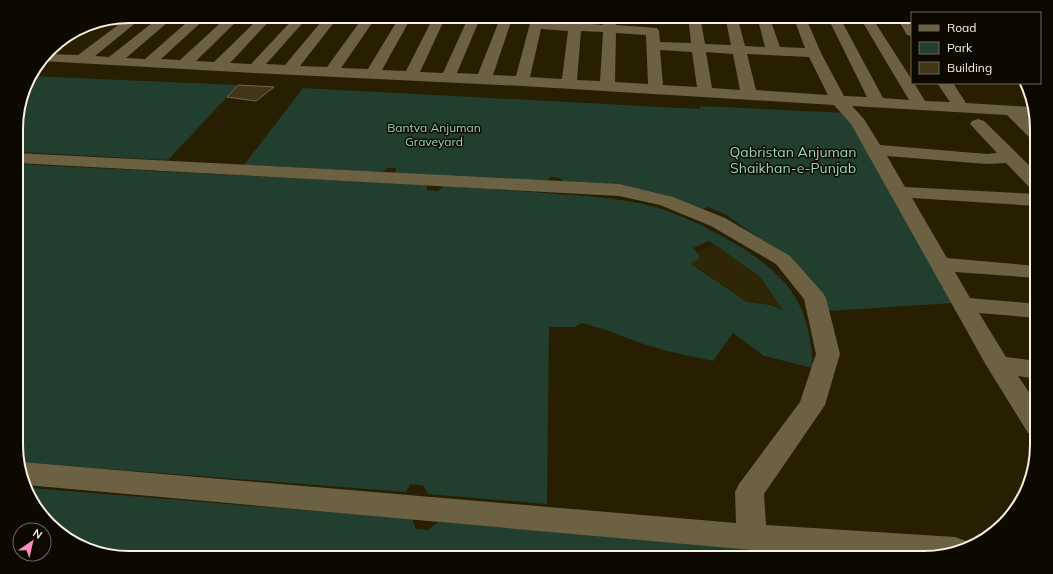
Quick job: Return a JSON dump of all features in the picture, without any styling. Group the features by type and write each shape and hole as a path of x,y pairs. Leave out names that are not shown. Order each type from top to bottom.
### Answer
{"street":[{"path":"82,60 129,23"},
{"path":"113,62 160,23"},
{"path":"148,63 194,23"},
{"path":"183,65 228,23"},
{"path":"217,67 261,23"},
{"path":"254,69 297,23"},
{"path":"289,70 327,23"},
{"path":"331,72 366,23"},
{"path":"372,74 402,23"},
{"path":"411,76 437,23"},
{"path":"448,78 472,23"},
{"path":"484,79 505,23"},
{"path":"522,81 536,23"},
{"path":"569,84 576,23"},
{"path":"607,86 610,23"},
{"path":"615,23 652,30"},
{"path":"651,23 656,89"},
{"path":"695,23 705,92"},
{"path":"732,23 749,95"},
{"path":"765,23 774,52"},
{"path":"803,23 814,53 838,100 858,122 998,365 1030,415"},
{"path":"837,23 877,102"},
{"path":"869,23 920,105"},
{"path":"653,46 814,53"},
{"path":"50,58 522,81 1029,112"},
{"path":"946,84 961,107"},
{"path":"1012,111 1030,128"},
{"path":"978,124 1030,177"},
{"path":"874,150 987,159 1010,157"},
{"path":"23,158 619,190 666,201 718,222 783,260 815,298 828,354 812,405 749,492 752,537"},
{"path":"898,192 1030,200"},
{"path":"940,264 1030,271"},
{"path":"963,304 1030,310"},
{"path":"998,365 1030,369"},
{"path":"27,473 752,537 943,549"}],"green space":[{"path":"37,76 238,85 168,160 23,152 23,122 25,108 31,88"},
{"path":"303,88 700,109 700,106 847,113 953,303 829,311 784,255 726,215 708,207 703,209 563,182 560,178 551,177 545,182 395,173 396,168 388,168 382,172 244,165"},
{"path":"23,164 427,185 427,190 438,191 444,186 616,199 639,203 684,217 734,243 753,255 769,267 782,280 793,294 801,309 807,326 811,345 813,368 764,356 733,333 713,361 671,352 582,323 575,327 549,327 547,504 428,494 424,486 410,484 406,492 25,463 23,445","holes":["709,241 760,277 782,310 772,305 747,302 691,264 700,258 699,254 693,248"]},
{"path":"32,488 412,519 416,529 428,530 438,522 782,551 122,551 95,545 70,533 49,515"}],"sand":[{"path":"715,245 760,277 783,310 772,305 747,302 691,263 700,258 697,252"}],"building":[{"path":"238,85 274,87 256,101 227,97"}],"park label":[{"name":"Bantva Anjuman Graveyard","path":"434,135"},
{"name":"Qabristan Anjuman Shaikhan-e-Punjab","path":"793,160"}]}
